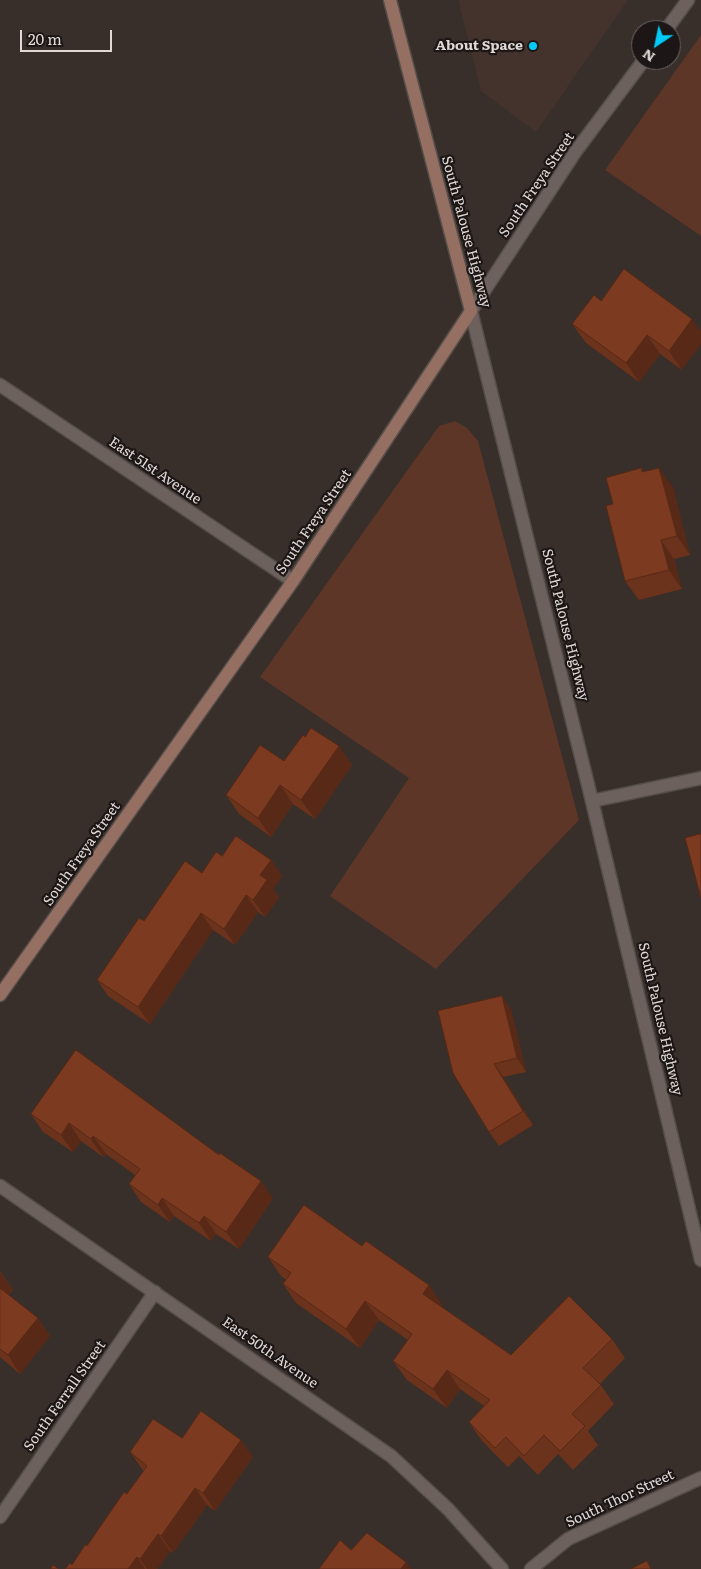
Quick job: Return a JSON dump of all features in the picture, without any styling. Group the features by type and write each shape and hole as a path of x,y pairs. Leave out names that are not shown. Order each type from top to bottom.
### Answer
{"main road":[{"name":"South Palouse Highway","path":"390,0 471,312"},
{"name":"South Freya Street","path":"0,995 293,581 471,312"}],"street":[{"path":"673,20 688,0"},
{"name":"South Freya Street","path":"471,312 576,151 637,70"},
{"name":"South Palouse Highway","path":"471,312 592,801 701,1260"},
{"name":"East 51st Avenue","path":"0,385 293,581"},
{"path":"592,801 701,778"},
{"name":"East 50th Avenue","path":"0,1186 390,1456 448,1509 502,1569"},
{"name":"South Ferrall Street","path":"0,1517 155,1292"},
{"name":"South Thor Street","path":"531,1569 568,1539 701,1478"}],"shaded area":[{"name":"About Space","path":"458,0 628,0 536,132 481,91"},
{"path":"701,35 701,236 605,170 676,70 681,70 681,63"},
{"path":"455,421 467,428 478,441 579,820 436,969 330,896 409,778 260,677 439,426"}],"building":[{"path":"624,269 692,319 669,351 647,335 626,363 572,324 594,295 601,301"},
{"path":"642,468 642,472 659,468 677,536 661,540 669,570 625,581 606,506 613,504 606,478"},
{"path":"311,728 339,746 301,800 280,785 258,818 226,795 260,745 284,761 303,735 305,737"},
{"path":"701,834 701,898 685,838"},
{"path":"236,836 271,860 260,875 267,880 253,900 246,895 224,929 201,913 138,1007 97,980 139,918 144,921 185,861 202,873 216,852 222,856"},
{"path":"502,996 517,1058 494,1064 523,1111 489,1132 453,1073 438,1011"},
{"path":"76,1050 219,1155 220,1153 261,1181 226,1232 204,1216 199,1223 162,1198 158,1205 129,1184 140,1169 93,1136 91,1139 69,1123 61,1135 31,1114"},
{"path":"304,1205 362,1246 366,1241 429,1285 423,1294 511,1355 569,1296 612,1339 583,1368 601,1385 572,1414 585,1426 560,1451 544,1435 524,1456 506,1437 495,1448 469,1422 490,1400 447,1370 433,1389 393,1361 412,1334 365,1301 346,1329 283,1284 291,1273 268,1257"},
{"path":"0,1288 38,1318 8,1355 0,1349"},
{"path":"201,1411 241,1440 203,1493 195,1488 161,1536 158,1534 140,1559 137,1557 128,1569 65,1569 70,1563 72,1565 124,1492 127,1494 147,1466 130,1452 153,1419 182,1438"},
{"path":"367,1533 406,1562 401,1569 319,1569 340,1540 351,1550"},
{"path":"647,1561 651,1569 631,1569"},
{"path":"53,1565 59,1569 51,1569"}],"place":[{"name":"About Space","path":"533,46"}]}
